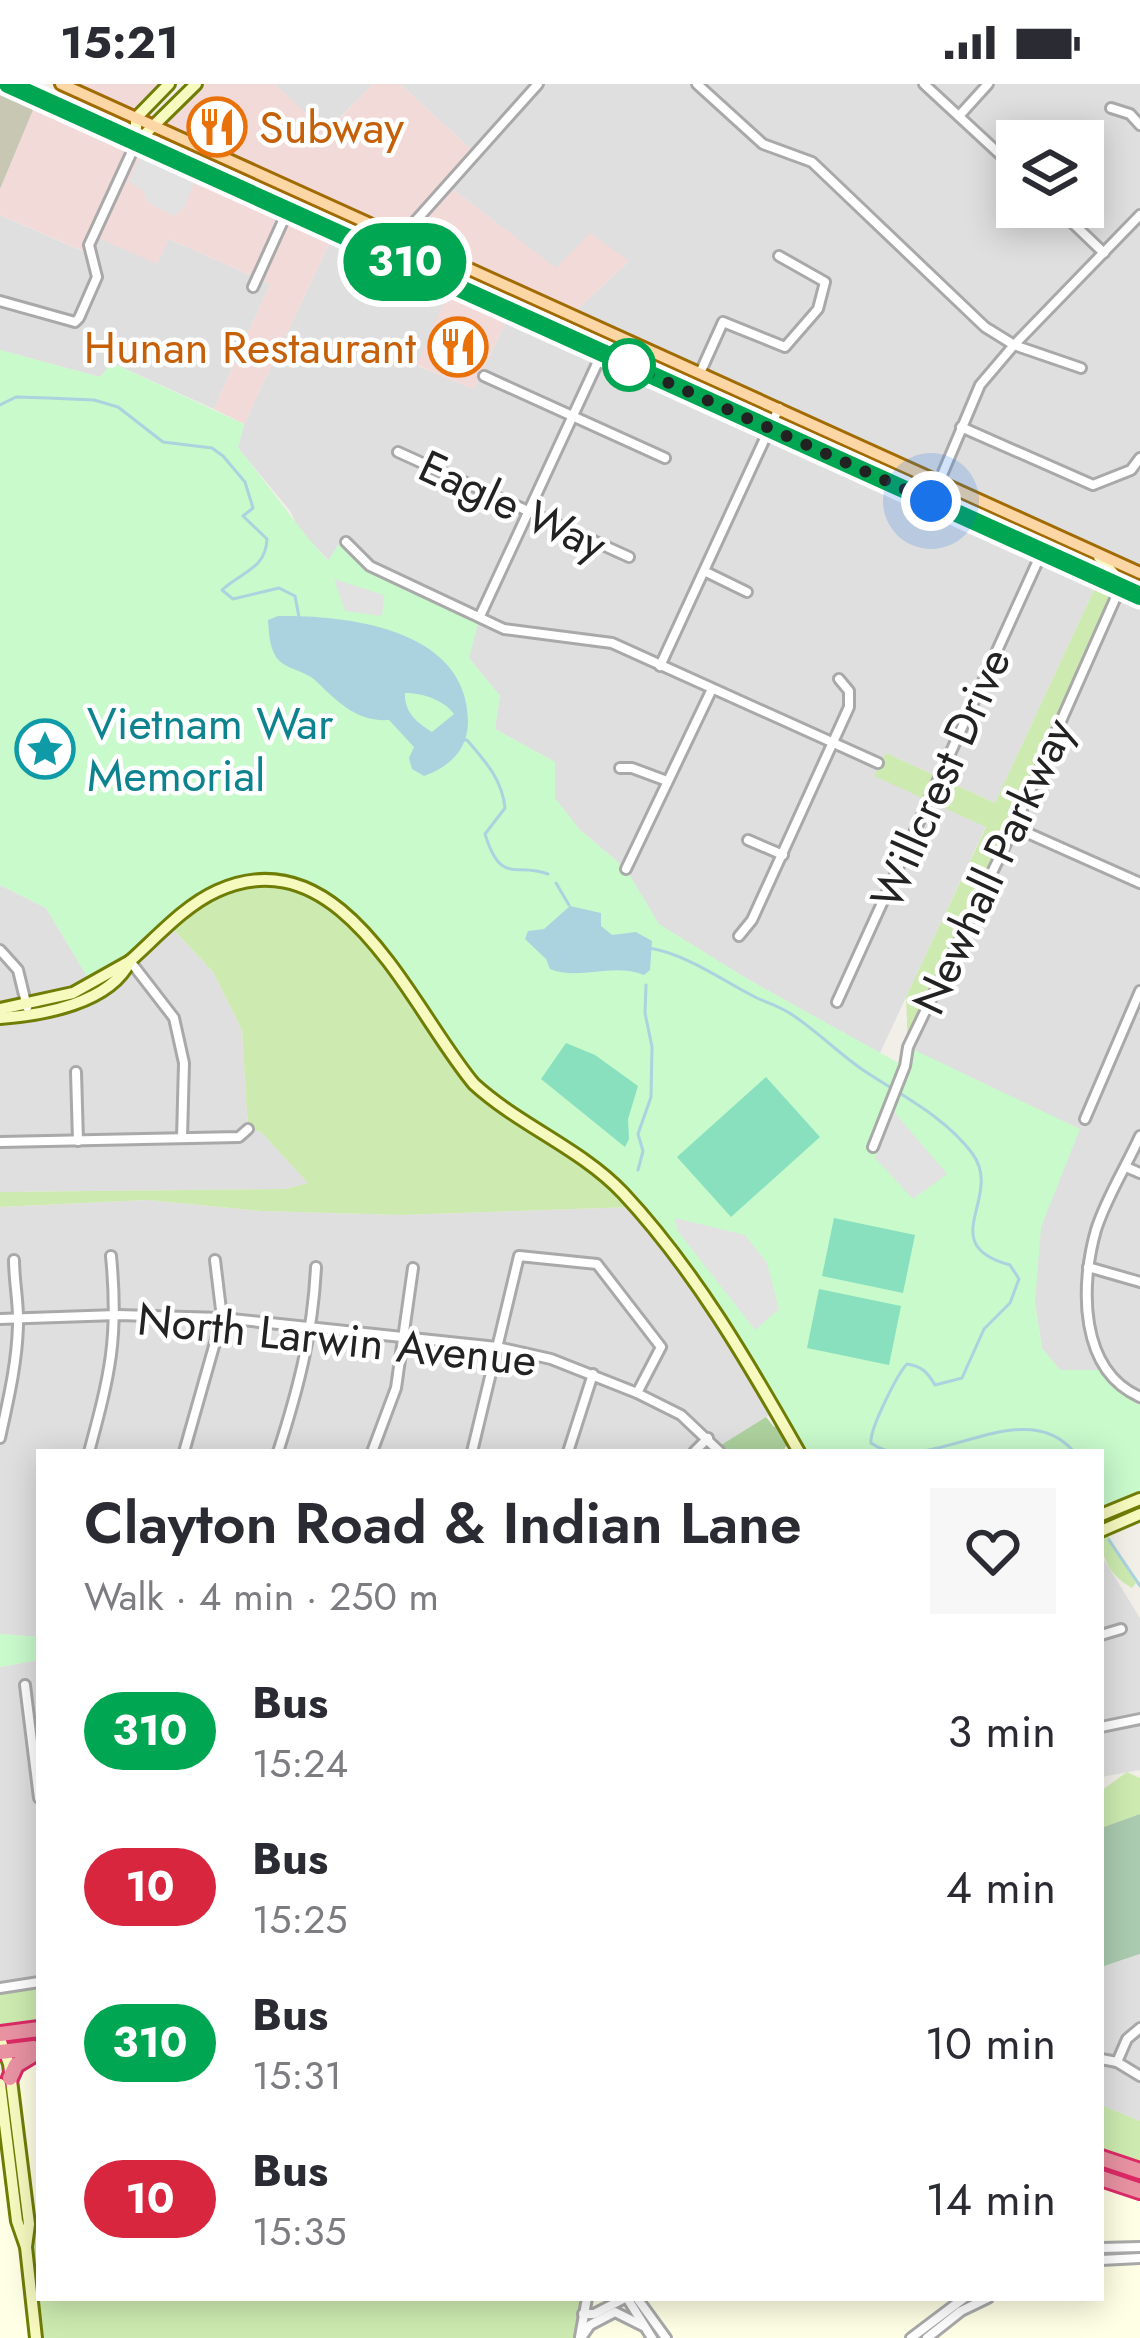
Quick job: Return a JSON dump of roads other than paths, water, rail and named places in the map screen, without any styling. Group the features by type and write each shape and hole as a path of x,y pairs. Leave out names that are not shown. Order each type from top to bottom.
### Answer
{"highway":[{"path":"2,2044 36,2030"},
{"path":"2,2044 36,2049"},
{"path":"5,2081 16,2065 36,2051"},
{"path":"1104,2159 1140,2171"},
{"path":"1104,2179 1140,2191"}],"main road":[{"path":"8,84 1041,554 1140,592"},
{"path":"61,84 1096,555 1138,568"}],"street":[{"path":"0,301 75,322 97,278 89,245 136,143 136,118 169,84"},
{"path":"136,143 196,84"},
{"path":"387,253 538,84"},
{"path":"697,84 763,144 812,162 986,327 1014,345 1081,368"},
{"path":"924,84 996,150"},
{"path":"959,116 988,84"},
{"path":"1112,108 1140,125"},
{"path":"254,287 288,210"},
{"path":"931,501 980,386 1140,214"},
{"path":"1078,228 1104,253"},
{"path":"700,373 723,322 785,347 818,309 825,282 779,256"},
{"path":"480,616 602,353"},
{"path":"484,376 665,458"},
{"path":"660,666 779,408"},
{"path":"961,427 1093,485 1132,470 1140,458"},
{"name":"Eagle Way","path":"398,452 629,557"},
{"path":"346,542 370,566 518,633 612,643 878,763"},
{"name":"Willcrest Drive","path":"837,1002 1041,554"},
{"path":"1096,555 1107,564 1120,588"},
{"path":"704,571 747,592"},
{"name":"Newhall Parkway","path":"873,1147 908,1047 1014,827 1120,588"},
{"path":"740,936 783,855 848,707 849,691 839,680"},
{"path":"626,869 712,689"},
{"path":"620,768 668,781"},
{"path":"1014,827 1140,883"},
{"path":"748,840 783,855"},
{"path":"0,1013 91,995 124,974 130,961 194,905 229,887 264,881 301,886 350,914 474,1084 492,1101 585,1159 622,1192 724,1324 797,1449"},
{"path":"0,950 18,970 28,1011"},
{"path":"130,961 174,1018 184,1063 182,1138"},
{"path":"1085,1119 1140,991"},
{"path":"76,1072 78,1141"},
{"path":"0,1142 239,1137 248,1129"},
{"path":"1140,1136 1097,1227 1088,1267 1091,1335 1104,1370 1140,1397"},
{"path":"1126,1167 1140,1173"},
{"path":"89,1449 113,1362 117,1315 111,1256"},
{"path":"473,1449 519,1256 597,1264 662,1347 637,1394"},
{"path":"0,1438 15,1367 19,1318 14,1260"},
{"path":"185,1449 221,1318 215,1260"},
{"path":"1088,1267 1140,1282"},
{"path":"279,1449 313,1328 316,1268"},
{"path":"373,1449 396,1388 413,1268"},
{"name":"North Larwin Avenue","path":"0,1319 221,1318 497,1347 550,1359 637,1394 681,1415 717,1449"},
{"path":"569,1449 593,1374"},
{"path":"697,1449 708,1438"},
{"path":"1104,1514 1140,1499"},
{"path":"1104,1530 1140,1514"},
{"path":"1104,1634 1121,1629"},
{"path":"25,1685 36,1774"},
{"path":"1104,1726 1140,1719"},
{"path":"0,1988 36,1982"},
{"path":"1117,2062 1127,2039 1140,2028"},
{"path":"2,2044 29,2224 26,2247 36,2338"},
{"path":"1104,2060 1140,2075"},
{"path":"1104,2248 1140,2247"},
{"path":"1104,2260 1140,2258"},
{"path":"580,2338 586,2301"},
{"path":"584,2314 626,2301"},
{"path":"580,2338 590,2325 629,2301"},
{"path":"632,2301 652,2338"},
{"path":"633,2301 666,2338"},
{"path":"910,2338 960,2301"},
{"path":"927,2338 982,2301"},
{"path":"615,2312 643,2326"}],"water":[{"path":"278,616 338,619 400,634 427,648 449,666 463,691 468,723 460,750 424,776 412,769 409,758 414,747 389,720 357,714 311,677 276,657 268,620","holes":["405,693 439,701 454,714 432,732 409,711"]},
{"path":"570,906 601,913 601,926 612,935 636,932 652,941 650,970 644,975 550,969 525,939 528,931 544,929"}],"waterway":[{"path":"0,405 16,397 94,400 118,407 163,442 212,448 245,482 253,508 243,516 267,539 257,564 222,590 233,599 279,588 295,596 299,617"},
{"path":"463,740 486,763 503,798 505,808 485,834 497,860 510,869 548,874"},
{"path":"556,883 569,905"},
{"path":"649,948 691,962 791,1014 922,1107 972,1153 981,1186 973,1232 976,1245 1010,1265 1019,1279 1010,1303 984,1329 962,1378 935,1385 924,1371 907,1364 875,1426 871,1443 886,1449"},
{"path":"638,1170 643,1151 638,1134 651,1097 646,985"},
{"path":"932,1449 1028,1430 1053,1435 1070,1449"},
{"path":"1109,1540 1140,1586"}],"place":[{"name":"Subway","path":"217,127"},
{"name":"Hunan Restaurant","path":"458,347"},
{"name":"Vietnam War Memorial","path":"45,749"}]}
